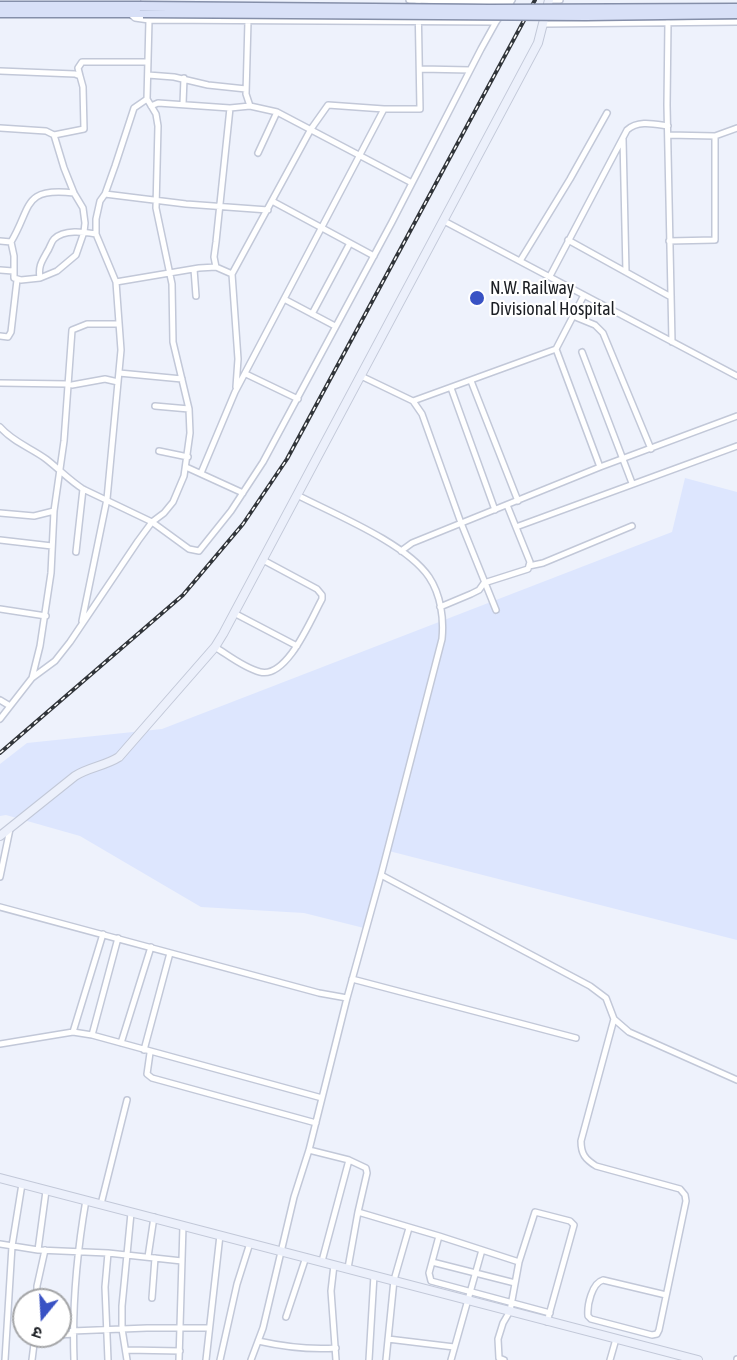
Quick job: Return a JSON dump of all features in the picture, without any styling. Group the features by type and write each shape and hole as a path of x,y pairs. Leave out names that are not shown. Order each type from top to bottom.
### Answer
{"main road":[{"path":"0,6 552,16 737,14"},
{"path":"143,10 737,8"},
{"path":"0,13 128,9"}],"street":[{"path":"409,0 511,1"},
{"path":"235,392 238,359 232,274 311,129 328,105 420,109 418,0"},
{"path":"0,836 75,776 92,768 103,766 119,757 215,647 538,43 545,24 549,0 560,0"},
{"path":"0,427 21,445 44,458 83,489 152,522 189,549 199,551 243,493 263,462 374,256 470,70 496,22 511,1"},
{"path":"128,9 135,18 143,10"},
{"path":"143,10 248,21 496,22"},
{"path":"0,719 32,678 55,661 152,522 173,502 186,467 189,409 173,342 172,284 155,201 158,126 156,114 147,99 148,63 143,10"},
{"path":"248,21 246,100 250,106"},
{"path":"668,22 672,342"},
{"path":"545,24 737,22"},
{"path":"0,128 45,131 54,135 84,129 83,87 78,68 82,62 148,63"},
{"path":"421,69 470,70"},
{"path":"0,71 80,76"},
{"path":"148,75 184,78 208,86 246,89"},
{"path":"183,105 184,78"},
{"path":"81,625 107,499 121,341 117,324 116,282 96,234 96,219 100,201 105,194 134,108 147,99"},
{"path":"151,106 158,103 230,108 250,106 277,112 412,183"},
{"path":"216,267 214,257 230,108"},
{"path":"201,473 235,392 384,109"},
{"path":"258,153 277,112"},
{"path":"520,261 607,113"},
{"path":"550,276 627,130 636,124 651,123 668,126"},
{"path":"668,135 715,135 737,128"},
{"path":"17,280 40,278 57,271 76,255 84,232 86,223 83,208 64,168 54,135"},
{"path":"669,241 715,240 715,135"},
{"path":"623,137 626,272"},
{"path":"0,336 8,337 11,332 17,280 14,278 14,256 11,242 25,210 38,195 53,192 74,193"},
{"path":"105,194 155,201 268,210"},
{"path":"272,201 374,256"},
{"path":"444,221 737,376"},
{"path":"40,278 38,270 40,263 54,239 66,233 96,234"},
{"path":"568,240 671,297"},
{"path":"0,241 11,242"},
{"path":"312,314 350,243"},
{"path":"116,282 216,267 232,274"},
{"path":"194,269 196,296"},
{"path":"0,270 13,271"},
{"path":"413,402 555,349 584,295"},
{"path":"284,299 335,326"},
{"path":"573,316 595,325 603,333 651,448"},
{"path":"32,678 46,616 54,511 69,385 72,330 87,324 117,324"},
{"path":"555,349 600,467"},
{"path":"582,352 632,483"},
{"path":"118,373 182,379"},
{"path":"246,374 298,399"},
{"path":"361,376 413,402 426,422 461,523 496,610"},
{"path":"0,383 69,385 105,379 118,382"},
{"path":"471,381 518,501"},
{"path":"451,388 495,510"},
{"path":"155,406 189,409"},
{"path":"401,551 412,543 600,467 737,416"},
{"path":"516,527 737,446"},
{"path":"159,451 188,457"},
{"path":"186,467 243,493"},
{"path":"76,552 83,489"},
{"path":"251,1360 309,1150 442,639 440,607 429,577 401,551 297,495"},
{"path":"507,505 530,562 529,566"},
{"path":"0,513 34,516 54,511"},
{"path":"440,607 479,590 484,583 528,569 529,566 543,563 633,526"},
{"path":"0,540 52,546"},
{"path":"215,647 257,671 269,673 283,665 297,646 322,595 317,589 263,560"},
{"path":"0,609 46,616"},
{"path":"234,613 297,646"},
{"path":"0,700 10,706"},
{"path":"0,877 10,828"},
{"path":"381,875 590,986 606,998 614,1019 628,1032 737,1080"},
{"path":"0,907 319,993 347,998"},
{"path":"73,1032 103,934"},
{"path":"92,1035 118,938"},
{"path":"121,1043 151,947"},
{"path":"144,1050 170,952"},
{"path":"352,979 576,1038"},
{"path":"614,1019 581,1141 581,1152 586,1160 596,1166 680,1189 686,1201 659,1330 657,1334 652,1335 591,1319 588,1316 598,1281 603,1280 666,1295"},
{"path":"0,1044 73,1032 92,1035 150,1053 322,1098"},
{"path":"150,1053 146,1069 147,1074 152,1078 316,1123"},
{"path":"101,1204 127,1100"},
{"path":"309,1150 349,1160 366,1168 367,1173 348,1268"},
{"path":"322,1261 349,1160"},
{"path":"0,1178 394,1280 511,1306 550,1312"},
{"path":"5,1360 3,1332 12,1246 22,1184"},
{"path":"37,1288 46,1191"},
{"path":"74,1360 73,1333 79,1251 86,1200"},
{"path":"358,1212 519,1262"},
{"path":"504,1360 499,1358 498,1339 511,1306 519,1262 535,1212 574,1224 548,1322"},
{"path":"127,1360 122,1329 122,1299 131,1213"},
{"path":"152,1298 154,1218"},
{"path":"179,1360 183,1226"},
{"path":"386,1360 394,1280 409,1228"},
{"path":"206,1360 220,1235"},
{"path":"439,1236 429,1273 431,1281 469,1295"},
{"path":"220,1360 237,1284 250,1243"},
{"path":"0,1244 41,1250 126,1254 182,1262"},
{"path":"451,1360 482,1250"},
{"path":"108,1253 105,1287 108,1360"},
{"path":"286,1317 306,1257"},
{"path":"432,1262 515,1283"},
{"path":"334,1265 331,1291 336,1360"},
{"path":"369,1360 374,1275"},
{"path":"511,1306 548,1322 698,1360"},
{"path":"73,1333 122,1329 208,1328"},
{"path":"387,1339 454,1347"},
{"path":"610,1360 616,1339"},
{"path":"258,1341 286,1348 308,1350 336,1348"},
{"path":"127,1350 180,1351"}],"shaded area":[{"path":"685,478 737,492 737,940 385,850 364,928 304,913 201,907 80,836 6,815 0,816 0,764 27,743 162,729 672,532"}],"railway":[{"path":"0,753 183,595 243,524 287,459 535,0"}],"place":[{"name":"N.W. Railway Divisional Hospital","path":"477,298"}]}
